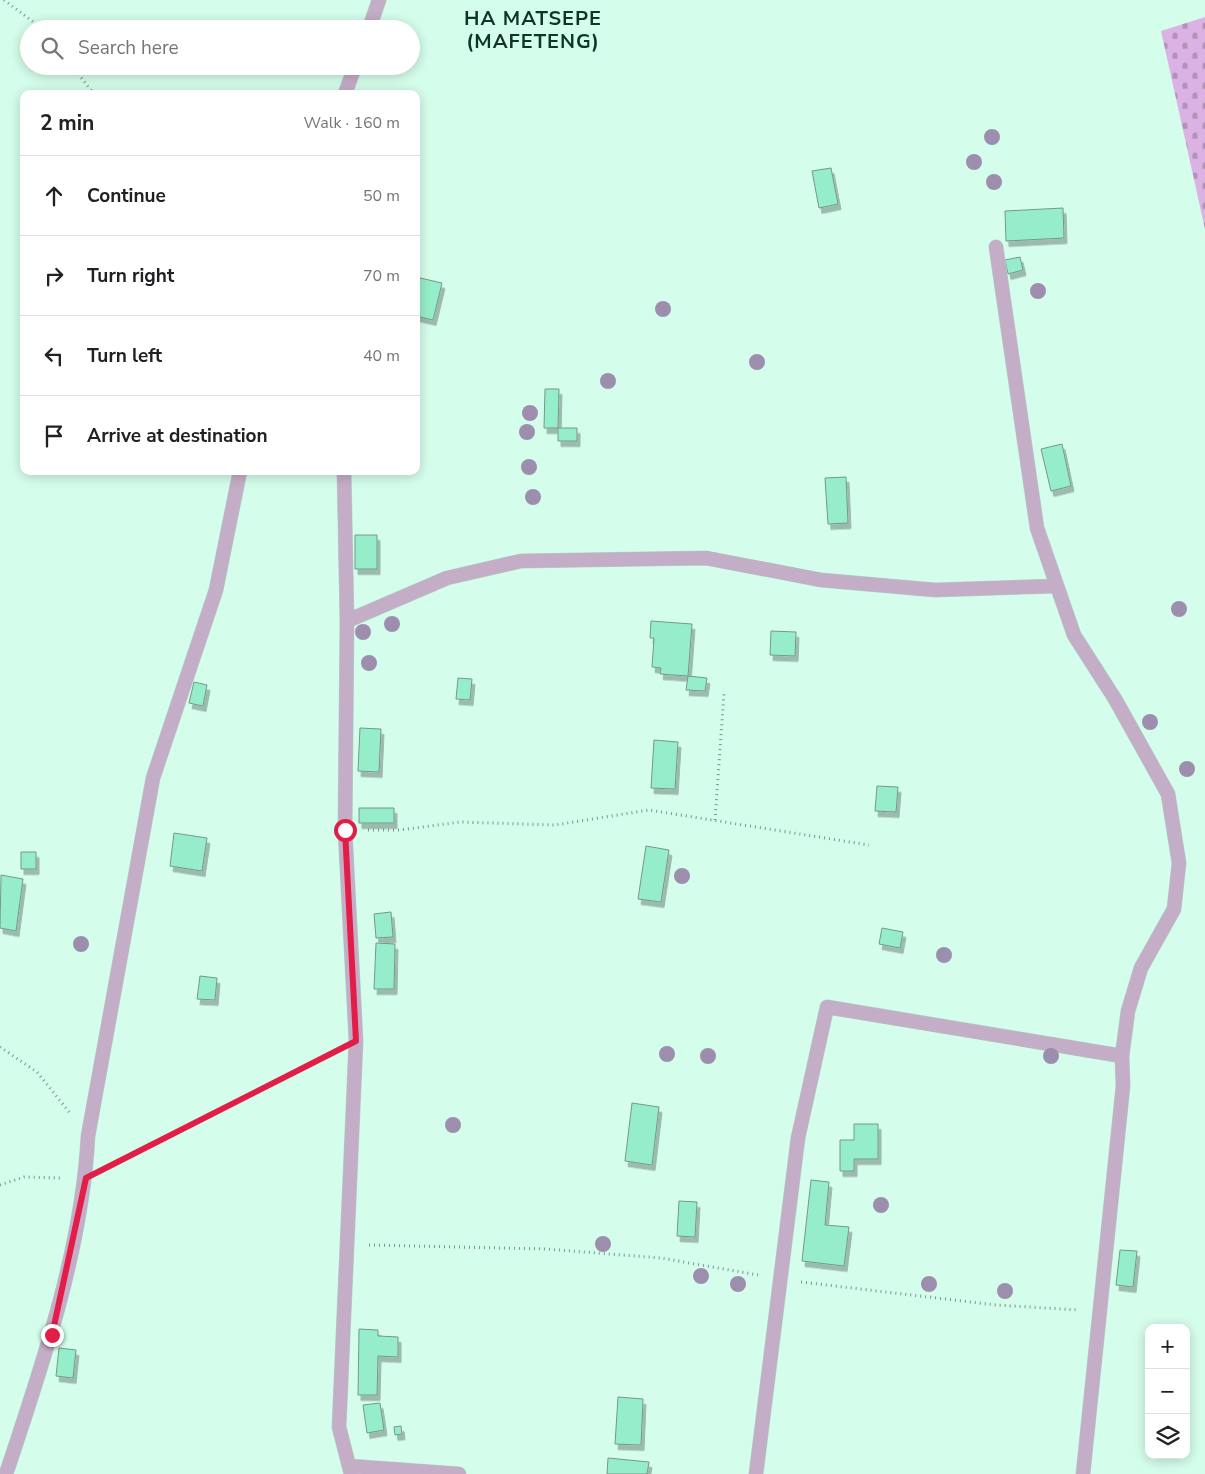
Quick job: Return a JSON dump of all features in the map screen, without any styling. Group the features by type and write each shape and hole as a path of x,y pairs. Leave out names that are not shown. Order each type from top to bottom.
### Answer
{"street":[{"path":"372,20 379,0"},
{"path":"347,90 352,75"},
{"path":"996,247 1037,528 1074,635 1115,700 1168,794 1179,863 1174,909 1141,968 1128,1010 1122,1056 1123,1086 1083,1474"},
{"path":"6,1474 52,1335 86,1178 88,1136 153,778 216,590 239,475"},
{"path":"344,475 347,620 345,830 356,1041 339,1427 350,1470 459,1474"},
{"path":"347,620 447,578 522,561 706,558 821,580 935,590 1056,586"},
{"path":"756,1474 798,1138 827,1007 1122,1056"}],"path":[{"path":"4,0 31,20"},
{"path":"79,75 91,90"},
{"path":"715,820 724,693"},
{"path":"345,830 400,830 460,822 555,825 649,810 869,845"},
{"path":"0,1185 24,1177 86,1178 356,1041"},
{"path":"0,1047 37,1072 88,1136"},
{"path":"347,1244 546,1249 661,1258 780,1279 996,1306 1099,1310"}],"green space":[{"path":"1205,17 1205,229 1161,31"}],"building":[{"path":"831,168 838,204 819,208 812,171"},
{"path":"1063,208 1064,238 1006,241 1005,211"},
{"path":"1020,257 1023,270 1008,274 1005,260"},
{"path":"420,278 442,283 433,320 420,317"},
{"path":"545,389 559,389 558,428 544,428"},
{"path":"558,428 577,428 577,441 558,441"},
{"path":"1062,444 1071,486 1051,491 1041,449"},
{"path":"846,477 848,523 828,524 825,478"},
{"path":"355,535 377,535 377,569 355,569"},
{"path":"651,621 692,624 688,676 660,674 661,668 652,667 654,638 650,638"},
{"path":"771,631 796,632 795,656 770,655"},
{"path":"688,676 707,678 705,691 686,690"},
{"path":"458,678 472,679 470,700 456,699"},
{"path":"194,682 207,685 203,706 189,703"},
{"path":"360,728 381,729 379,772 358,771"},
{"path":"654,740 678,742 675,789 651,788"},
{"path":"877,786 898,787 896,812 875,811"},
{"path":"359,808 394,808 394,823 359,823"},
{"path":"174,833 207,838 202,871 170,866"},
{"path":"646,846 669,850 661,902 638,899"},
{"path":"21,852 36,852 36,869 21,869"},
{"path":"1,875 23,879 16,931 0,928"},
{"path":"391,912 393,937 376,938 374,914"},
{"path":"882,928 903,932 900,948 879,944"},
{"path":"376,943 395,944 394,989 374,989"},
{"path":"200,976 217,978 215,1000 197,999"},
{"path":"632,1103 659,1107 652,1165 625,1161"},
{"path":"854,1124 878,1124 878,1159 854,1159 854,1171 840,1171 840,1140 854,1140"},
{"path":"811,1180 829,1182 825,1225 849,1227 844,1266 802,1261"},
{"path":"679,1201 697,1202 695,1237 677,1236"},
{"path":"1120,1250 1137,1251 1133,1287 1116,1285"},
{"path":"359,1329 378,1330 378,1336 398,1337 398,1357 378,1356 377,1395 358,1395"},
{"path":"59,1348 76,1350 73,1378 56,1376"},
{"path":"618,1397 643,1399 641,1445 615,1444"},
{"path":"380,1403 384,1430 367,1433 363,1405"},
{"path":"401,1426 402,1434 395,1435 394,1427"},
{"path":"608,1458 649,1462 647,1474 607,1474"}],"district":[{"name":"HA MATSEPE (MAFETENG)","path":"533,30"}],"route":[{"path":"52,1335 86,1178 356,1041 345,830"}]}
